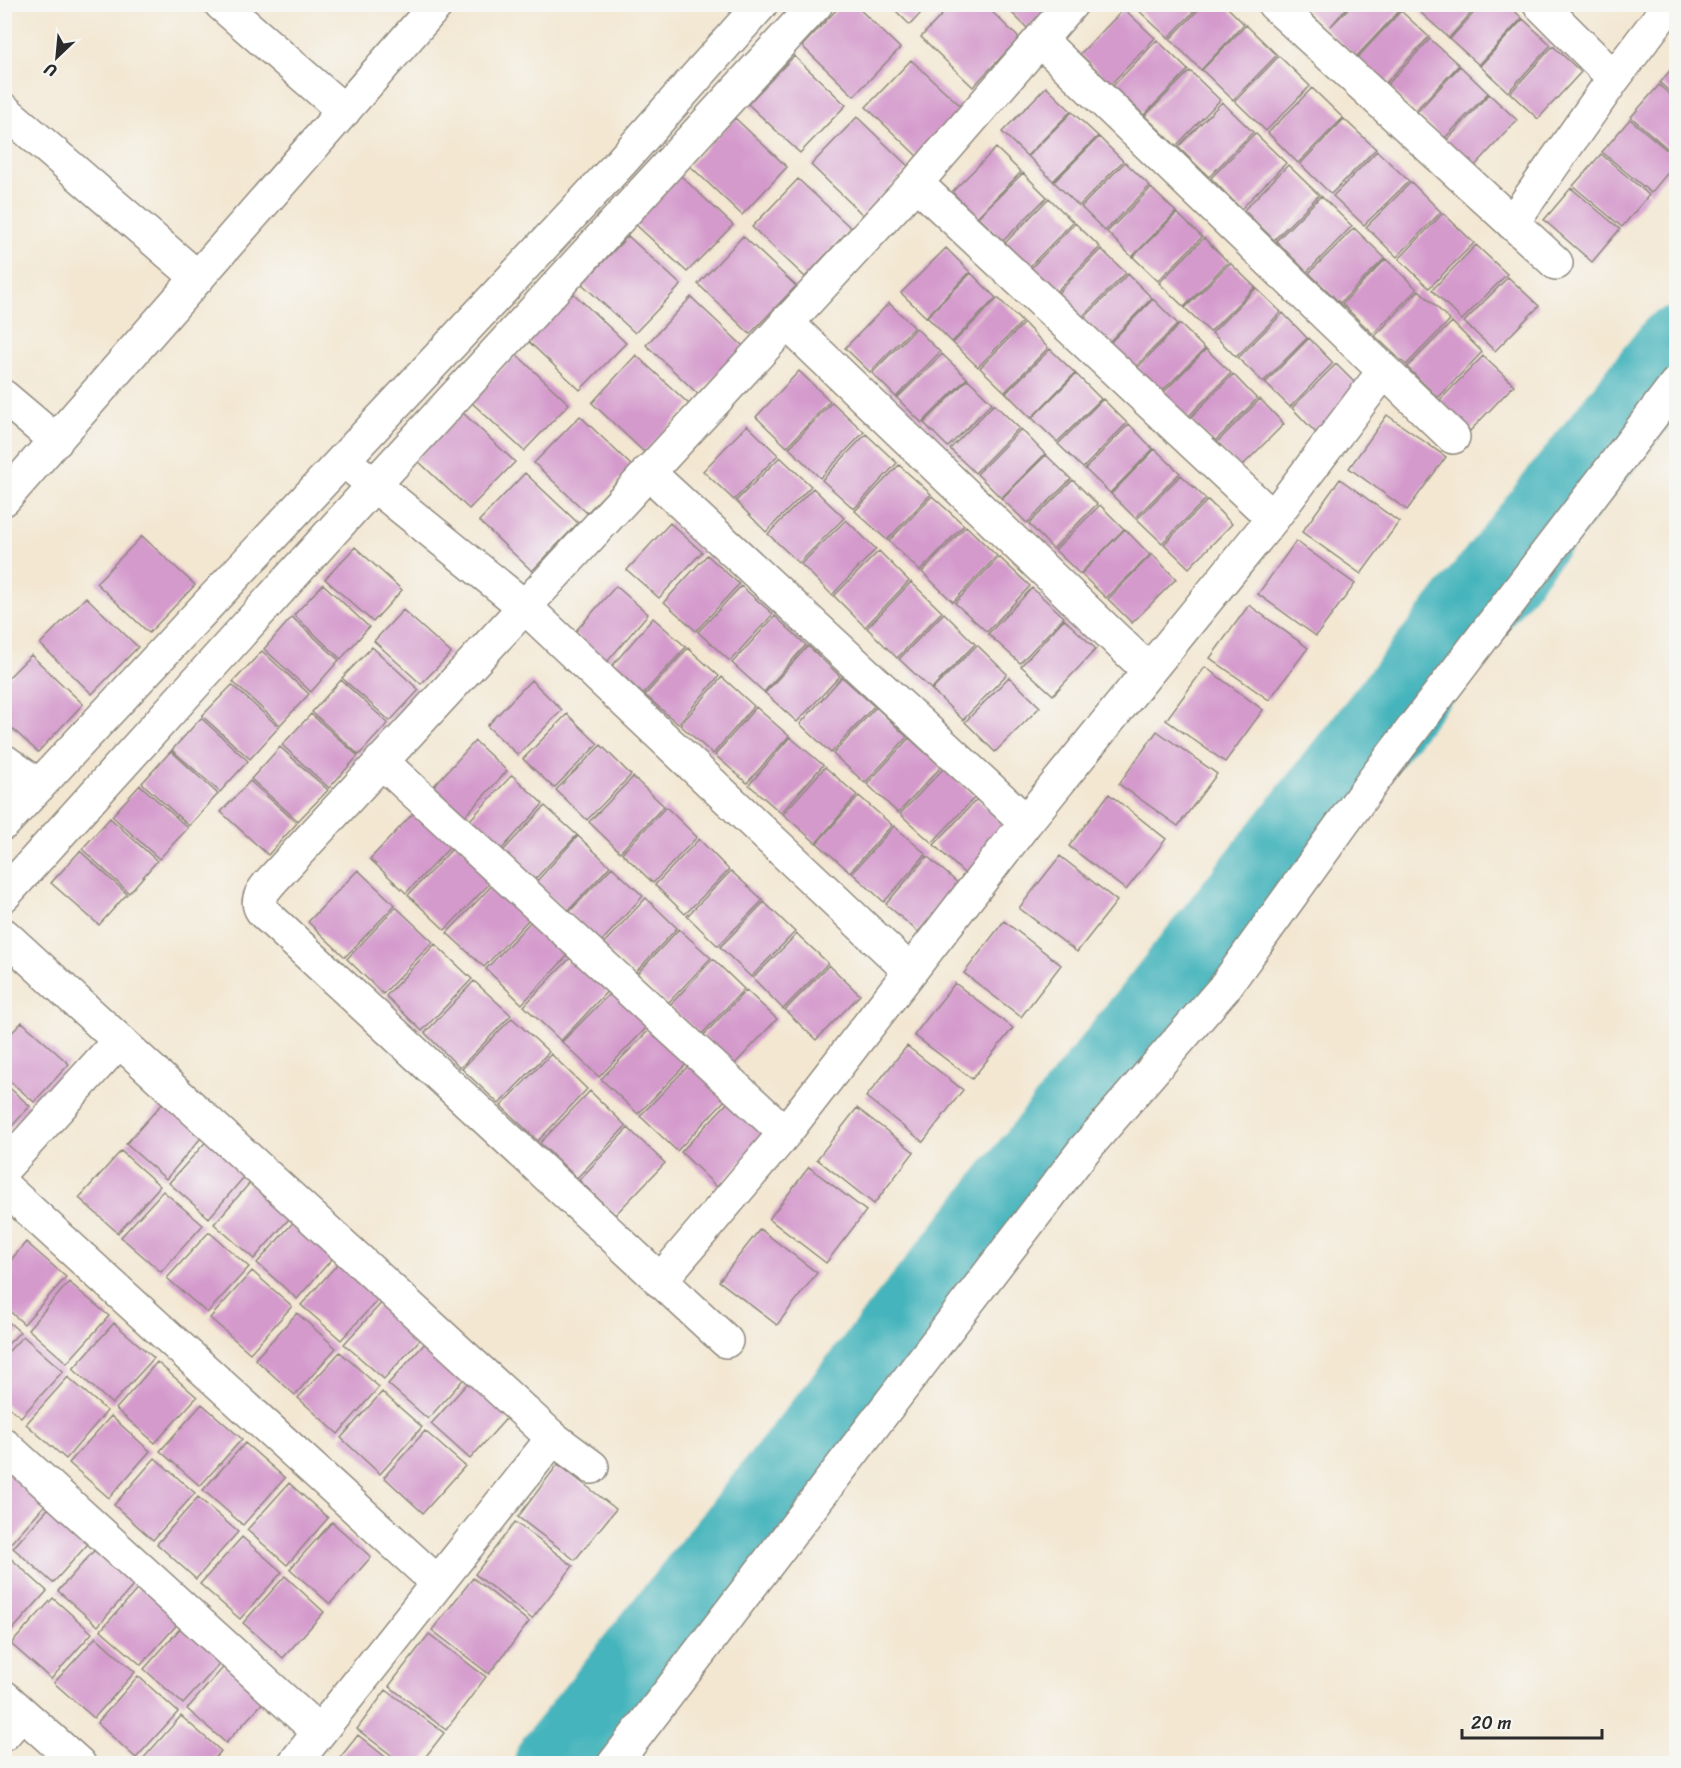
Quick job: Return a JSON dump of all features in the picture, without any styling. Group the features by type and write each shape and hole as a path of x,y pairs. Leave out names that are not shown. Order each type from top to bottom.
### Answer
{"street":[{"path":"221,4 344,111"},
{"path":"4,499 437,4"},
{"path":"4,823 613,171 761,4"},
{"path":"4,895 374,485 816,4"},
{"path":"726,1341 275,924 259,907 259,899 265,889 381,761 916,183 1071,4"},
{"path":"1274,4 1556,263"},
{"path":"1540,4 1614,78"},
{"path":"1512,223 1614,78 1670,4"},
{"path":"1040,40 1453,437"},
{"path":"4,110 198,278"},
{"path":"916,183 1273,518"},
{"path":"786,322 1148,670"},
{"path":"660,1281 785,1133 1026,822 1273,518 1384,371"},
{"path":"614,1764 1084,1149 1224,988 1376,777 1677,384"},
{"path":"4,397 56,441"},
{"path":"344,460 525,607 910,971"},
{"path":"648,472 1026,822"},
{"path":"4,761 39,786"},
{"path":"381,761 785,1133"},
{"path":"4,935 553,1438 592,1467"},
{"path":"4,1168 119,1041"},
{"path":"4,1187 438,1583"},
{"path":"294,1764 553,1438"},
{"path":"4,1445 319,1732"},
{"path":"10,1714 79,1764"}],"green space":[{"path":"1676,348 1676,384 613,1763 560,1764 739,1533 961,1256"}],"building":[{"path":"842,4 854,4 900,48 854,96 802,46"},
{"path":"889,4 929,4 910,25"},
{"path":"952,4 984,4 1019,38 973,87 921,37"},
{"path":"1003,4 1052,4 1028,29"},
{"path":"1140,4 1201,4 1168,38 1136,8"},
{"path":"1204,4 1224,4 1244,24 1201,70 1170,39"},
{"path":"1300,4 1350,4 1330,27 1352,5 1393,5 1400,10 1356,57"},
{"path":"1427,4 1479,4 1449,38 1420,12"},
{"path":"1482,4 1507,4 1522,18 1479,65 1450,39"},
{"path":"1124,9 1155,38 1111,84 1080,54"},
{"path":"1401,11 1429,37 1385,84 1357,58"},
{"path":"1523,19 1551,45 1508,92 1480,66"},
{"path":"1246,25 1277,55 1233,100 1202,70"},
{"path":"1430,39 1459,65 1415,111 1387,85"},
{"path":"1157,40 1188,70 1144,115 1113,86"},
{"path":"1553,46 1581,72 1538,119 1510,93"},
{"path":"794,56 846,105 800,153 748,104"},
{"path":"1279,56 1310,86 1266,131 1235,101"},
{"path":"911,60 964,109 918,157 866,107"},
{"path":"1676,63 1676,97 1660,83"},
{"path":"1460,66 1488,93 1444,139 1416,113"},
{"path":"1190,71 1220,100 1176,146 1145,116"},
{"path":"1659,85 1676,100 1676,156 1631,117"},
{"path":"1046,87 1071,111 1027,156 1002,132"},
{"path":"1312,88 1343,118 1298,163 1268,133"},
{"path":"1489,94 1517,120 1474,167 1446,141"},
{"path":"1222,102 1253,132 1209,177 1178,147"},
{"path":"1072,112 1098,136 1053,181 1028,156"},
{"path":"857,117 909,167 863,215 811,165"},
{"path":"735,118 787,167 742,215 689,165"},
{"path":"1344,119 1376,149 1331,194 1300,164"},
{"path":"1630,119 1676,158 1676,163 1651,193 1602,152"},
{"path":"1255,133 1286,163 1241,209 1211,178"},
{"path":"1099,137 1123,161 1079,206 1054,182"},
{"path":"996,148 1021,172 977,217 952,192"},
{"path":"1377,151 1409,181 1364,225 1333,196"},
{"path":"1601,154 1649,195 1622,227 1573,186"},
{"path":"1125,162 1150,186 1105,231 1081,207"},
{"path":"1288,165 1319,195 1274,240 1244,210"},
{"path":"1023,173 1047,197 1003,241 978,217"},
{"path":"680,175 733,225 687,272 634,223"},
{"path":"798,179 851,228 805,277 752,227"},
{"path":"1411,182 1441,212 1397,257 1366,227"},
{"path":"1151,188 1176,212 1132,257 1107,232"},
{"path":"1571,188 1620,229 1592,262 1544,220"},
{"path":"1321,196 1352,226 1307,272 1276,241"},
{"path":"1049,198 1073,222 1029,267 1005,243"},
{"path":"1177,213 1202,237 1158,281 1133,257"},
{"path":"1443,213 1474,243 1429,288 1399,259"},
{"path":"1075,223 1100,247 1056,292 1031,268"},
{"path":"1354,228 1385,258 1340,303 1309,273"},
{"path":"628,236 681,285 635,333 582,284"},
{"path":"743,236 796,286 750,334 698,284"},
{"path":"1204,238 1228,262 1184,307 1159,283"},
{"path":"1476,245 1507,274 1462,320 1432,290"},
{"path":"946,248 970,272 926,317 901,293"},
{"path":"1101,249 1126,273 1081,318 1057,294"},
{"path":"1386,259 1417,289 1373,334 1342,304"},
{"path":"1230,263 1255,287 1210,332 1185,308"},
{"path":"971,273 996,298 952,342 927,317"},
{"path":"1128,274 1152,298 1108,343 1083,319"},
{"path":"1508,277 1539,306 1495,351 1464,322"},
{"path":"1256,288 1281,312 1236,357 1212,333"},
{"path":"1419,290 1450,320 1406,365 1375,336"},
{"path":"573,293 626,343 580,390 528,341"},
{"path":"691,297 744,347 698,394 646,345"},
{"path":"998,298 1022,322 978,367 953,343"},
{"path":"1153,299 1178,324 1134,368 1109,344"},
{"path":"889,303 914,327 870,372 845,348"},
{"path":"1283,313 1307,338 1263,382 1238,358"},
{"path":"1452,322 1482,352 1438,398 1407,367"},
{"path":"1024,323 1048,348 1005,392 980,368"},
{"path":"1180,324 1205,349 1160,393 1136,369"},
{"path":"916,328 940,352 896,397 872,373"},
{"path":"1309,338 1333,363 1290,407 1265,383"},
{"path":"1050,349 1075,373 1031,418 1006,393"},
{"path":"1206,349 1231,373 1187,418 1162,394"},
{"path":"516,354 569,404 524,451 471,402"},
{"path":"942,354 967,378 922,423 897,398"},
{"path":"636,355 690,405 644,452 592,403"},
{"path":"1483,356 1514,385 1470,431 1439,401"},
{"path":"1336,364 1360,388 1316,433 1292,408"},
{"path":"799,371 830,401 787,447 756,417"},
{"path":"1076,374 1101,399 1057,442 1032,418"},
{"path":"1233,374 1257,399 1213,443 1189,419"},
{"path":"968,379 992,403 948,447 924,423"},
{"path":"1103,399 1127,423 1083,468 1058,444"},
{"path":"1260,399 1284,424 1240,468 1215,444"},
{"path":"832,402 864,432 820,478 789,448"},
{"path":"994,404 1019,428 975,473 950,449"},
{"path":"462,412 515,462 469,509 416,459"},
{"path":"1387,415 1446,457 1407,510 1349,468"},
{"path":"580,416 632,466 587,513 534,463"},
{"path":"1129,424 1153,449 1110,493 1085,469"},
{"path":"747,425 778,455 734,500 703,471"},
{"path":"1021,429 1045,454 1001,498 977,474"},
{"path":"866,434 897,463 854,509 822,480"},
{"path":"1155,449 1180,473 1135,518 1111,494"},
{"path":"1046,455 1071,479 1027,523 1002,499"},
{"path":"780,457 811,486 766,532 736,501"},
{"path":"899,465 931,494 887,540 855,511"},
{"path":"525,473 578,523 532,571 479,521"},
{"path":"1181,475 1206,499 1162,543 1137,519"},
{"path":"1340,479 1399,522 1361,574 1302,532"},
{"path":"1073,480 1097,504 1053,549 1029,524"},
{"path":"813,488 844,518 799,563 768,534"},
{"path":"932,496 964,525 920,571 889,541"},
{"path":"1208,500 1232,524 1189,568 1164,544"},
{"path":"1100,505 1124,529 1080,574 1055,550"},
{"path":"846,520 876,549 832,595 801,564"},
{"path":"670,523 702,552 659,598 627,570"},
{"path":"966,526 997,556 953,602 922,572"},
{"path":"1125,529 1150,555 1106,598 1081,574"},
{"path":"142,536 195,585 149,633 96,583"},
{"path":"1296,541 1355,584 1316,636 1258,594"},
{"path":"355,547 402,590 373,622 325,579"},
{"path":"879,551 909,581 865,627 834,596"},
{"path":"1152,554 1176,579 1132,623 1108,599"},
{"path":"707,555 739,584 696,631 664,602"},
{"path":"999,557 1030,586 987,632 955,603"},
{"path":"911,582 942,612 897,658 867,628"},
{"path":"323,584 369,627 341,659 294,615"},
{"path":"616,586 648,614 607,662 574,633"},
{"path":"741,586 773,614 730,661 698,632"},
{"path":"1032,588 1064,617 1020,663 988,634"},
{"path":"86,597 138,647 92,694 40,644"},
{"path":"1249,605 1308,648 1269,700 1210,658"},
{"path":"403,610 451,653 421,684 374,641"},
{"path":"944,613 975,644 931,689 899,659"},
{"path":"775,616 806,645 764,692 732,663"},
{"path":"292,617 339,660 311,692 264,649"},
{"path":"653,618 686,647 643,694 612,666"},
{"path":"1064,619 1096,649 1053,695 1021,666"},
{"path":"977,645 1007,674 963,720 932,690"},
{"path":"808,646 840,676 797,722 765,693"},
{"path":"372,647 419,690 390,721 342,678"},
{"path":"688,648 719,676 678,724 645,695"},
{"path":"262,651 309,694 280,725 233,682"},
{"path":"31,655 83,704 38,752 4,721 4,682"},
{"path":"1205,667 1263,710 1225,762 1166,720"},
{"path":"722,677 754,706 713,754 680,725"},
{"path":"842,677 874,706 831,753 800,724"},
{"path":"1009,677 1040,707 995,752 965,722"},
{"path":"341,680 388,723 359,755 312,712"},
{"path":"531,680 562,710 518,755 487,726"},
{"path":"232,685 279,727 250,759 202,716"},
{"path":"756,707 789,736 747,783 715,755"},
{"path":"876,707 907,737 865,783 833,754"},
{"path":"311,714 358,756 329,788 282,745"},
{"path":"567,714 598,744 554,788 523,759"},
{"path":"201,718 248,761 220,792 172,750"},
{"path":"1157,731 1217,774 1178,826 1119,784"},
{"path":"790,737 823,765 781,813 749,785"},
{"path":"909,738 941,767 898,813 867,784"},
{"path":"475,741 507,771 464,817 432,788"},
{"path":"601,745 631,775 587,820 556,790"},
{"path":"280,747 328,790 298,821 251,779"},
{"path":"171,751 218,794 189,826 142,783"},
{"path":"825,767 857,795 816,843 783,814"},
{"path":"944,768 975,797 932,843 900,814"},
{"path":"512,775 543,804 500,851 469,821"},
{"path":"633,777 664,806 620,852 589,822"},
{"path":"250,781 297,823 268,855 221,812"},
{"path":"140,785 188,828 159,859 112,816"},
{"path":"1109,794 1166,839 1126,890 1069,846"},
{"path":"859,796 892,825 850,872 817,843"},
{"path":"977,799 1008,828 966,875 934,845"},
{"path":"545,806 577,835 533,881 502,852"},
{"path":"419,807 456,841 406,893 370,859"},
{"path":"666,807 697,837 653,883 622,853"},
{"path":"110,818 157,861 129,893 82,849"},
{"path":"894,826 926,854 884,902 852,873"},
{"path":"578,836 610,866 567,912 535,883"},
{"path":"699,839 729,870 685,914 655,885"},
{"path":"458,843 495,878 445,930 408,895"},
{"path":"80,851 127,894 99,925 51,883"},
{"path":"927,856 960,885 918,932 886,904"},
{"path":"1060,856 1117,901 1077,952 1019,908"},
{"path":"612,867 643,896 600,943 568,913"},
{"path":"358,870 395,905 345,957 308,922"},
{"path":"731,871 763,900 718,946 687,916"},
{"path":"497,880 533,915 484,967 447,933"},
{"path":"646,898 677,928 634,974 602,945"},
{"path":"764,902 795,932 751,977 720,947"},
{"path":"396,907 433,942 383,994 347,959"},
{"path":"535,917 572,951 522,1004 486,969"},
{"path":"1004,921 1061,965 1021,1017 964,973"},
{"path":"679,929 711,958 667,1004 636,975"},
{"path":"797,934 828,963 783,1009 753,978"},
{"path":"435,944 472,979 422,1031 386,996"},
{"path":"574,954 610,988 561,1041 524,1006"},
{"path":"713,959 744,989 701,1035 669,1006"},
{"path":"829,965 860,995 816,1040 785,1010"},
{"path":"474,981 511,1015 460,1068 425,1033"},
{"path":"955,983 1013,1028 972,1079 914,1035"},
{"path":"613,990 649,1025 599,1077 562,1042"},
{"path":"746,990 777,1019 734,1065 703,1036"},
{"path":"512,1018 549,1052 499,1104 462,1069"},
{"path":"22,1022 69,1064 34,1102 4,1076 4,1041"},
{"path":"652,1027 688,1062 638,1114 601,1079"},
{"path":"907,1046 963,1090 923,1142 866,1097"},
{"path":"551,1054 587,1089 538,1141 501,1106"},
{"path":"690,1064 726,1099 677,1151 640,1116"},
{"path":"4,1083 30,1106 4,1135"},
{"path":"590,1091 626,1126 577,1178 540,1143"},
{"path":"168,1097 206,1132 166,1179 126,1144"},
{"path":"730,1100 766,1135 717,1187 681,1152"},
{"path":"857,1108 914,1152 874,1204 817,1159"},
{"path":"628,1128 665,1163 615,1215 579,1180"},
{"path":"211,1136 249,1171 209,1218 169,1183"},
{"path":"121,1151 160,1186 118,1233 79,1198"},
{"path":"809,1167 866,1211 826,1263 769,1219"},
{"path":"255,1177 295,1212 254,1259 214,1224"},
{"path":"163,1191 203,1225 161,1272 121,1237"},
{"path":"298,1217 338,1252 297,1299 257,1263"},
{"path":"760,1229 817,1273 777,1325 719,1281"},
{"path":"209,1232 249,1267 207,1313 167,1278"},
{"path":"26,1242 66,1277 24,1324 5,1307 5,1267"},
{"path":"343,1258 383,1294 341,1340 301,1305"},
{"path":"252,1271 292,1306 250,1353 210,1318"},
{"path":"69,1282 109,1316 67,1363 28,1329"},
{"path":"386,1298 426,1333 384,1379 344,1344"},
{"path":"297,1313 336,1348 295,1395 255,1359"},
{"path":"4,1318 20,1332 4,1348"},
{"path":"114,1323 154,1358 112,1404 73,1369"},
{"path":"23,1336 63,1371 21,1417 4,1403 4,1356"},
{"path":"430,1338 469,1373 428,1419 388,1384"},
{"path":"340,1352 379,1387 338,1434 298,1398"},
{"path":"157,1362 197,1397 155,1443 116,1409"},
{"path":"68,1377 107,1411 66,1459 26,1424"},
{"path":"473,1377 512,1412 470,1459 431,1424"},
{"path":"382,1392 422,1427 380,1474 341,1438"},
{"path":"202,1404 242,1439 200,1486 160,1451"},
{"path":"111,1416 150,1451 109,1498 69,1463"},
{"path":"425,1431 465,1466 423,1513 384,1477"},
{"path":"245,1443 285,1478 243,1525 203,1490"},
{"path":"155,1458 195,1493 153,1540 114,1505"},
{"path":"12,1462 52,1497 10,1544 4,1539 4,1470"},
{"path":"558,1464 616,1509 575,1560 518,1517"},
{"path":"289,1483 328,1518 287,1565 247,1530"},
{"path":"198,1497 238,1532 196,1579 157,1544"},
{"path":"55,1501 95,1536 53,1583 13,1548"},
{"path":"332,1522 371,1557 330,1604 290,1569"},
{"path":"515,1522 573,1566 532,1619 475,1574"},
{"path":"242,1537 282,1572 240,1619 200,1584"},
{"path":"100,1544 139,1579 98,1626 58,1591"},
{"path":"8,1556 47,1591 6,1637 4,1559"},
{"path":"285,1576 324,1612 283,1658 243,1623"},
{"path":"473,1578 529,1622 489,1674 432,1630"},
{"path":"143,1583 183,1618 141,1665 101,1630"},
{"path":"53,1598 92,1633 51,1679 11,1644"},
{"path":"185,1623 225,1658 183,1704 144,1669"},
{"path":"429,1634 486,1677 446,1730 389,1686"},
{"path":"96,1637 135,1672 94,1718 54,1683"},
{"path":"228,1662 268,1697 226,1743 187,1709"},
{"path":"138,1676 178,1712 136,1758 97,1723"},
{"path":"386,1690 444,1733 420,1764 403,1764 357,1729"},
{"path":"181,1716 221,1751 210,1764 141,1764 140,1762"},
{"path":"358,1735 394,1764 335,1764"}],"waterway":[{"path":"556,1764 1032,1167 1676,349"}]}
